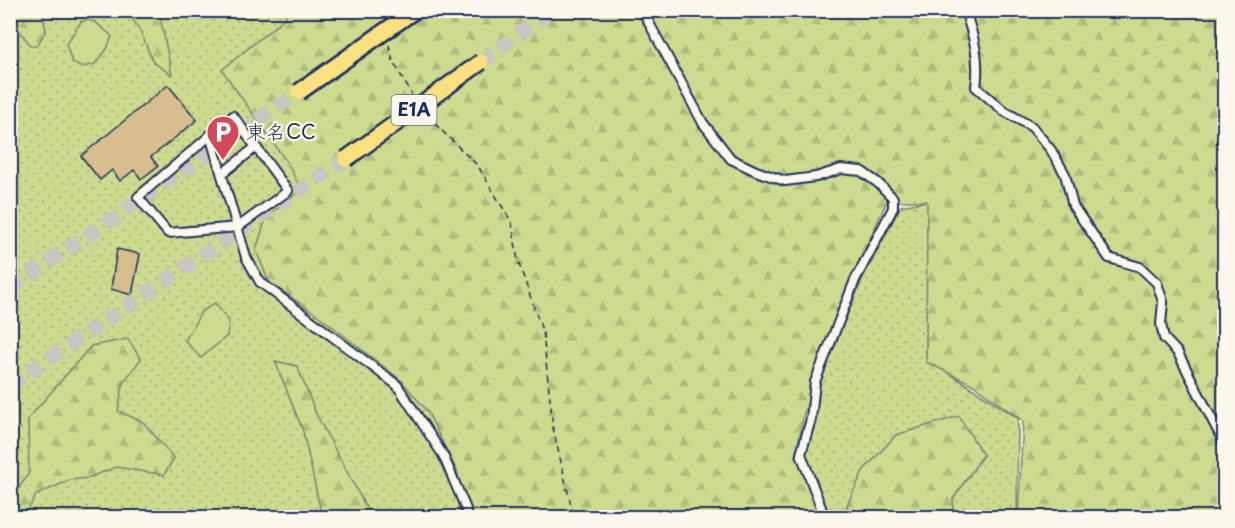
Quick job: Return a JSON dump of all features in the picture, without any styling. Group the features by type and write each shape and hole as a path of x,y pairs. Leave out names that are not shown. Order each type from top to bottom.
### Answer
{"highway":[{"path":"299,92 415,10"},
{"name":"E1A","path":"346,159 481,62"}],"street":[{"path":"642,10 703,123 731,159 785,181 797,181 850,169 861,171 893,198 893,208 855,280 815,382 811,419 801,454 825,518"},
{"path":"965,10 977,45 979,64 976,87 1004,111 1032,127 1051,150 1065,174 1073,206 1108,258 1140,267 1156,283 1163,302 1161,324 1164,338 1178,354 1224,443"},
{"path":"233,116 256,147 288,191 238,227 168,233 138,197 233,116"},
{"path":"210,135 246,257 261,282 397,386 443,455 466,509 466,518"},
{"path":"223,173 256,147"}],"path":[{"path":"1212,10 1224,20"},
{"path":"488,182 512,223 518,261 543,333 553,428 574,518"}],"green space":[{"path":"11,10 42,11 46,30 37,46 31,46 11,20"},
{"path":"10,11 285,11 455,457 459,517 11,517"},
{"path":"127,11 159,11 172,75 153,62 140,30"},
{"path":"285,11 1224,11 1224,517 1018,517 1023,421 972,384 926,362 927,201 887,201 845,294 804,413 796,455 823,517 468,517 457,471 427,411 402,381 319,316 269,282 256,250 266,218 301,190 288,164 222,70 286,17"},
{"path":"87,20 95,22 112,36 107,49 94,65 80,67 72,62 66,44 81,22"},
{"path":"928,201 926,358 1018,418 1017,517 953,517 953,499 983,455 847,505 849,517 824,517 806,455 821,377 863,278 901,206"},
{"path":"215,303 229,321 227,336 201,358 185,341 201,312"},
{"path":"128,339 141,359 123,383 118,411 143,422 174,458 164,475 116,467 88,478 70,480 36,495 24,517 11,517 11,500 29,473 28,419 91,346"},
{"path":"275,361 297,366 317,416 369,513 366,517 322,517 303,431"},
{"path":"959,416 983,455 953,499 953,517 849,517 847,505 863,471 896,435"}],"building":[{"path":"168,85 197,120 151,157 158,166 141,179 134,170 120,181 112,170 100,180 81,156"},
{"path":"117,249 140,254 132,295 111,289"}],"tunnel":[{"path":"481,62 552,10"},
{"path":"10,288 299,92"},
{"path":"10,385 346,159"}],"place":[{"name":"東名CC","path":"223,161"}]}
